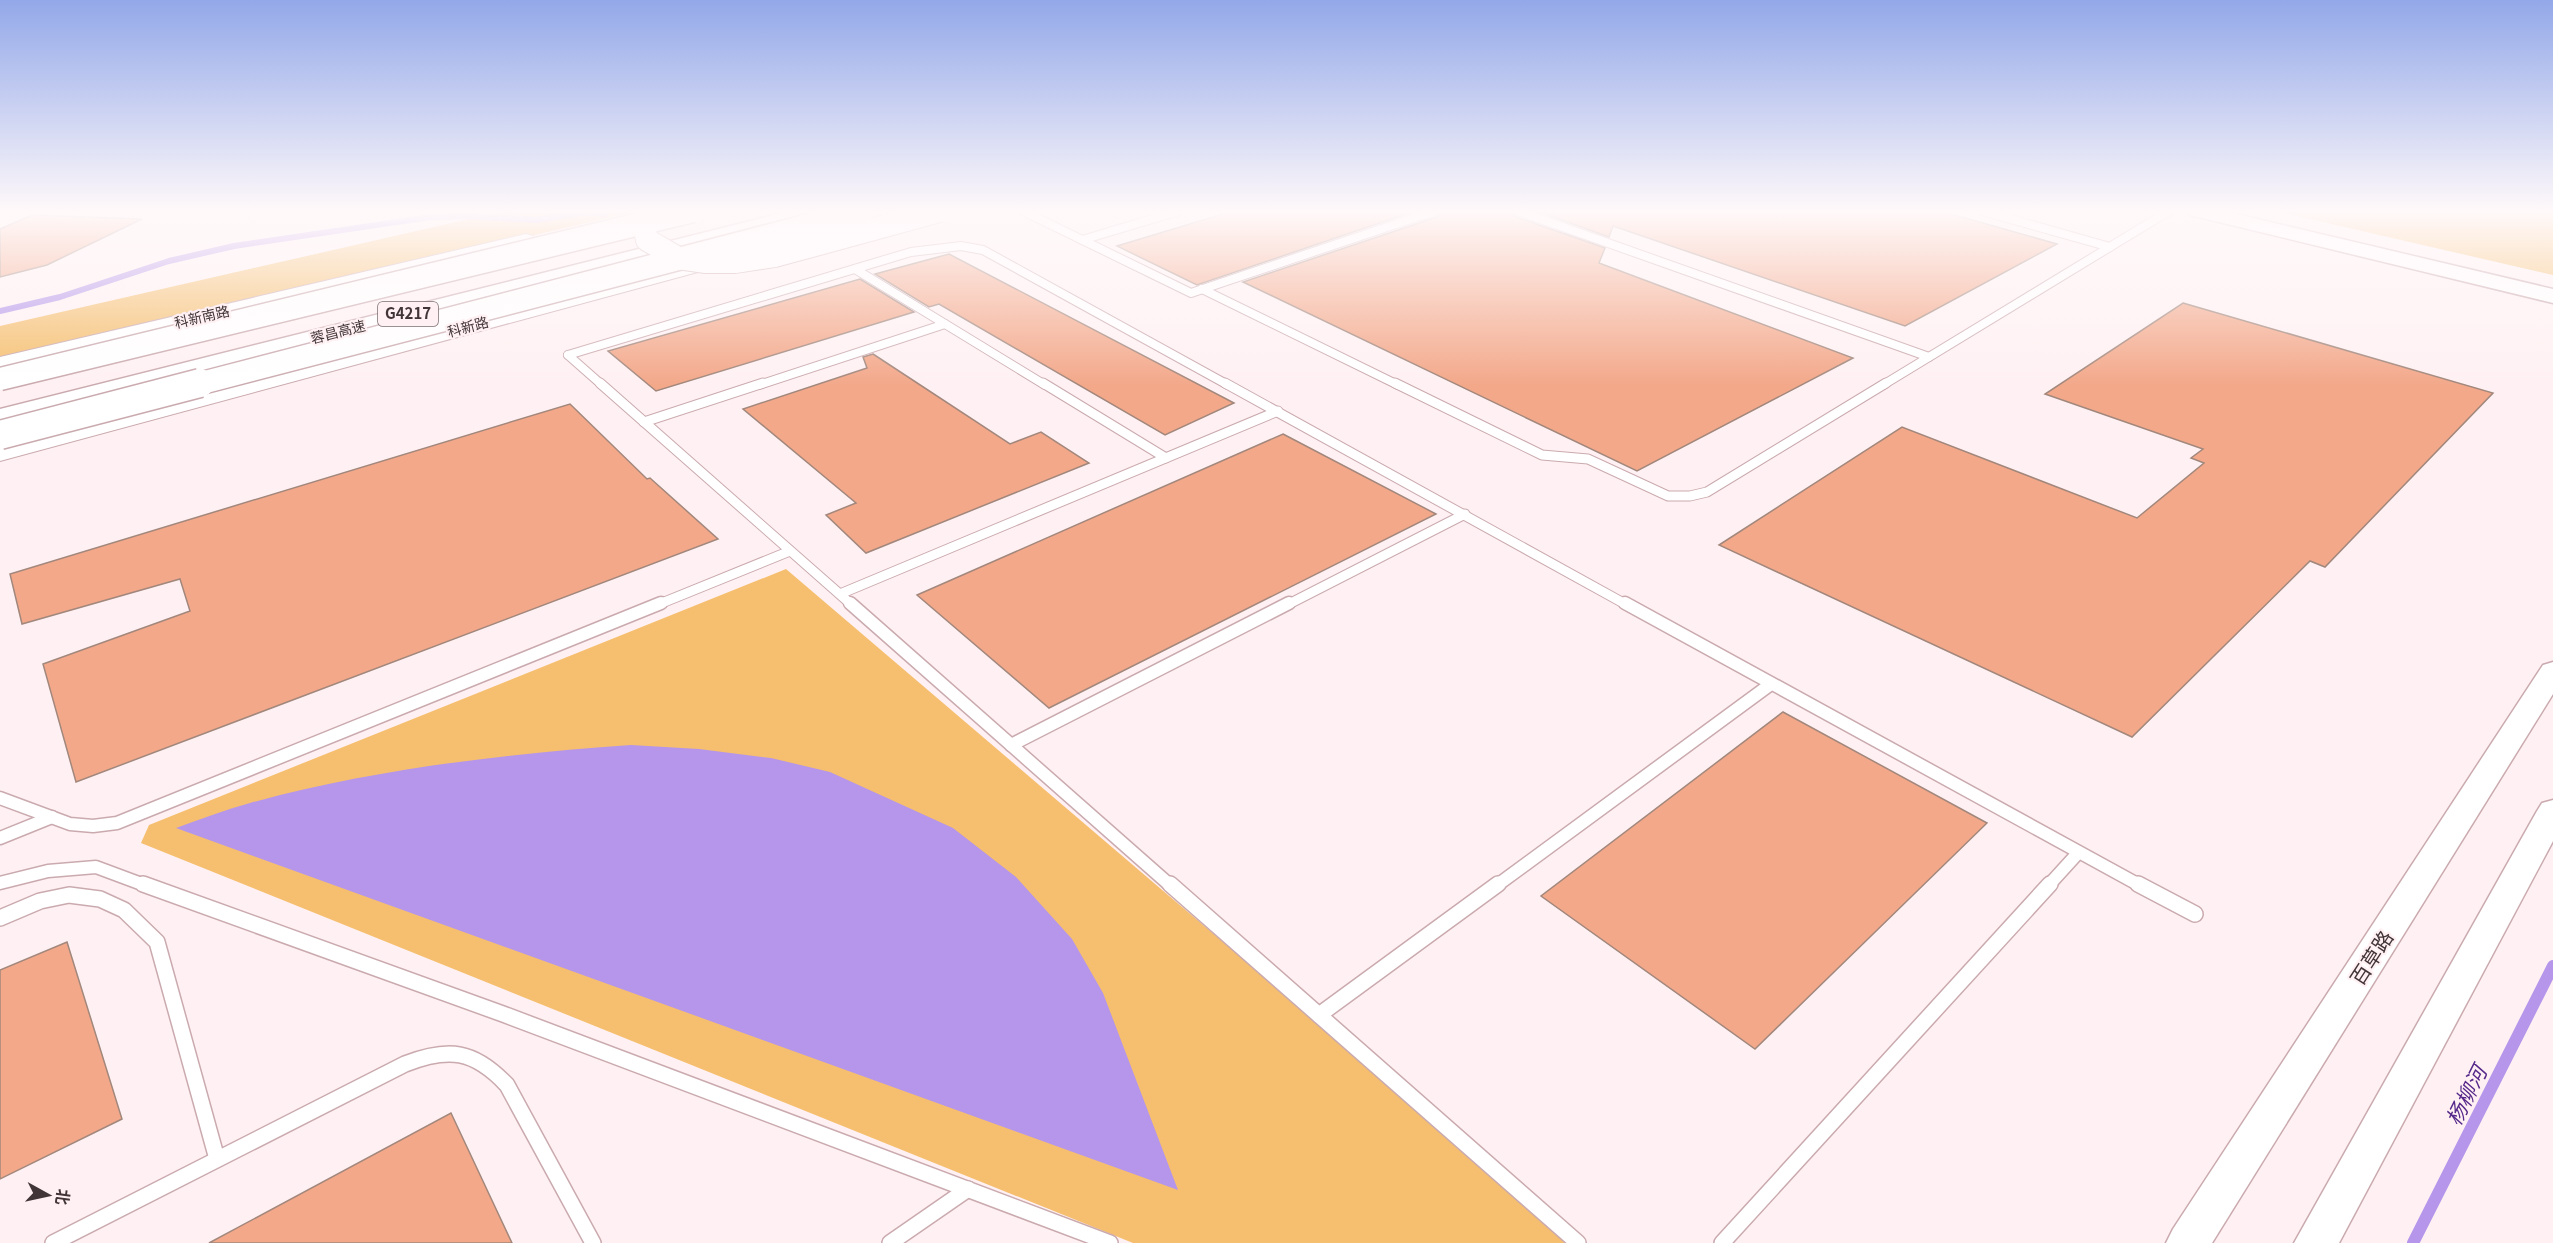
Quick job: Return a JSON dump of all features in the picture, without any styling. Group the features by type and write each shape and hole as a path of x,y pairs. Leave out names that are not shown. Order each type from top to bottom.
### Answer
{"main road":[{"name":"科新南路","path":"0,364 405,269"},
{"path":"0,391 436,269"},
{"path":"0,379 454,269"},
{"name":"蓉昌高速","path":"0,391 496,269"},
{"name":"蓉昌高速","path":"0,417 586,269"},
{"path":"0,435 640,269"},
{"name":"科新路","path":"0,453 685,269"},
{"path":"2440,269 2553,296"},
{"path":"2480,269 2553,286"}],"street":[{"name":"百草路","path":"2188,1243 2553,671"},
{"path":"2316,1243 2553,811"}],"lane":[{"path":"1166,458 855,269 568,355 1578,1243"},
{"path":"1018,269 2078,853 2195,914"},
{"path":"1143,269 1191,292 1262,269"},
{"path":"1681,269 1929,357"},
{"path":"1202,289 1542,455 1588,459 1668,496 1690,496 1707,492 2074,269"},
{"path":"644,422 945,324"},
{"path":"840,594 1278,411"},
{"path":"1011,745 1465,514"},
{"path":"0,798 70,824 117,823 790,551"},
{"path":"1319,1015 1771,684"},
{"path":"0,838 52,818"},
{"path":"1722,1243 2078,853"},
{"path":"0,883 72,867 96,867 492,1010 1110,1243"},
{"path":"0,918 40,901 69,895 100,899 124,910 157,942 217,1159"},
{"path":"53,1243 405,1064 434,1053 464,1054 494,1069 507,1085 593,1243"},
{"path":"890,1243 968,1189"}],"shaded area":[{"path":"250,269 389,269 0,360 0,326"},
{"path":"2527,269 2553,269 2553,275"},
{"path":"786,569 1576,1243 1133,1243 141,843 149,825"},
{"path":"631,745 699,749 771,758 830,772 953,828 1016,877 1072,939 1103,993 1178,1190 176,828 250,803 391,772 487,758"}],"building":[{"path":"0,269 31,269 0,277"},
{"path":"893,269 978,269 1234,403 1165,435 939,304 929,307 875,274"},
{"path":"1164,269 1244,269 1197,285"},
{"path":"1282,269 1615,269 1853,358 1637,471 1243,282"},
{"path":"1739,269 2011,269 1905,326"},
{"path":"860,279 914,312 656,391 608,351"},
{"path":"2183,303 2493,393 2325,567 2310,561 2132,737 1719,545 1902,427 2137,518 2204,463 2191,458 2203,449 2045,394"},
{"path":"873,354 1010,444 1041,432 1089,463 866,553 826,515 856,503 743,409 867,368 863,357"},
{"path":"570,404 647,479 650,478 718,539 76,782 43,664 190,611 180,579 22,624 10,574"},
{"path":"1283,434 1436,514 1049,708 917,595"},
{"path":"1783,712 1987,823 1755,1049 1541,896"},
{"path":"67,942 122,1119 0,1179 0,970"},
{"path":"451,1113 512,1243 209,1243"}],"waterway":[{"path":"0,311 60,297 145,269"},
{"name":"杨柳河","path":"2413,1243 2553,966"}]}
